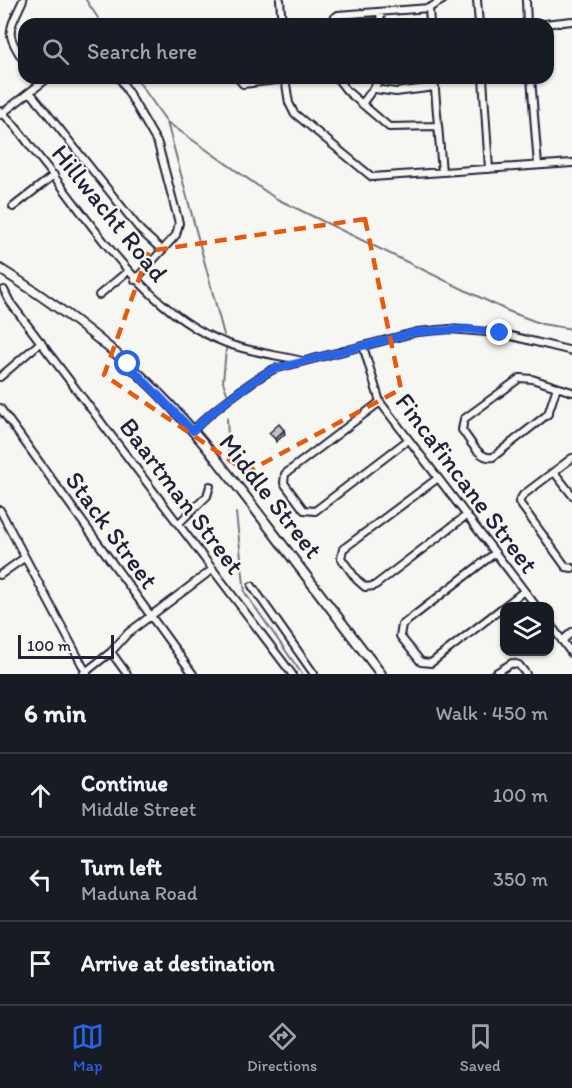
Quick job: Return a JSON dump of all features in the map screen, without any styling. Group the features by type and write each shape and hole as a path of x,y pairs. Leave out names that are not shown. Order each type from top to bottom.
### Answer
{"main road":[{"name":"Middle Street","path":"0,269 69,315 93,334 142,377 193,431 223,466 381,674"}],"street":[{"path":"18,53 10,37 23,0"},
{"path":"280,0 282,18"},
{"path":"335,18 336,16 429,8 444,0"},
{"path":"477,0 478,18"},
{"path":"526,0 527,18"},
{"path":"429,8 430,18"},
{"path":"380,12 380,18"},
{"path":"554,23 572,21"},
{"path":"1,113 31,93 36,84"},
{"path":"124,84 157,140 179,223 177,233 135,279"},
{"path":"286,84 289,103 294,113 373,178 572,163"},
{"path":"342,84 389,127 438,126"},
{"path":"362,104 378,84"},
{"path":"435,84 442,172"},
{"path":"483,84 489,169"},
{"path":"531,84 538,165"},
{"path":"375,89 396,92 435,87"},
{"path":"31,93 141,231 162,250"},
{"name":"Hillwacht Road","path":"1,113 54,175 128,271 156,300 198,328 226,343 302,361"},
{"path":"13,207 54,175"},
{"path":"99,295 128,271"},
{"name":"Baartman Street","path":"4,290 10,302 292,674"},
{"path":"193,431 265,374 302,361 417,332 466,329 500,333 572,351"},
{"path":"0,378 41,342"},
{"name":"Fincafincane Street","path":"363,346 380,402 533,602"},
{"path":"557,387 548,414 494,457 489,458 482,455 462,430 464,419 520,378 532,379 557,387 572,392"},
{"path":"380,402 287,472 283,481 291,492 306,511 315,511 408,440"},
{"name":"Stack Street","path":"0,408 193,674"},
{"path":"572,458 523,495 519,502 566,567 572,568"},
{"path":"554,472 572,495"},
{"path":"438,478 343,549 341,558 357,580 365,587 374,586 467,515"},
{"path":"178,524 203,500 210,486"},
{"path":"0,510 85,673 111,652 128,633 213,569"},
{"path":"495,553 402,625 400,636 421,662 431,663 525,591"},
{"path":"0,575 24,558"},
{"name":"Baartman Street","path":"252,586 314,674"},
{"path":"554,631 572,654"},
{"path":"562,641 572,632"},
{"path":"111,652 127,674"},
{"path":"494,674 512,663 519,664 526,674"}],"highlighted area":[{"path":"365,219 401,389 247,472 104,375 149,251"}],"building":[{"path":"279,424 284,430 275,439 269,433"}],"waterway":[{"path":"86,0 98,18"},
{"path":"140,84 167,122 275,198 508,311 542,324 572,329"},
{"path":"167,122 224,335"},
{"path":"226,349 223,382 227,393"},
{"path":"227,418 229,460"},
{"path":"236,513 245,593 302,674"}],"route":[{"path":"128,364 193,431 274,369 417,332 466,329 500,333"}]}
